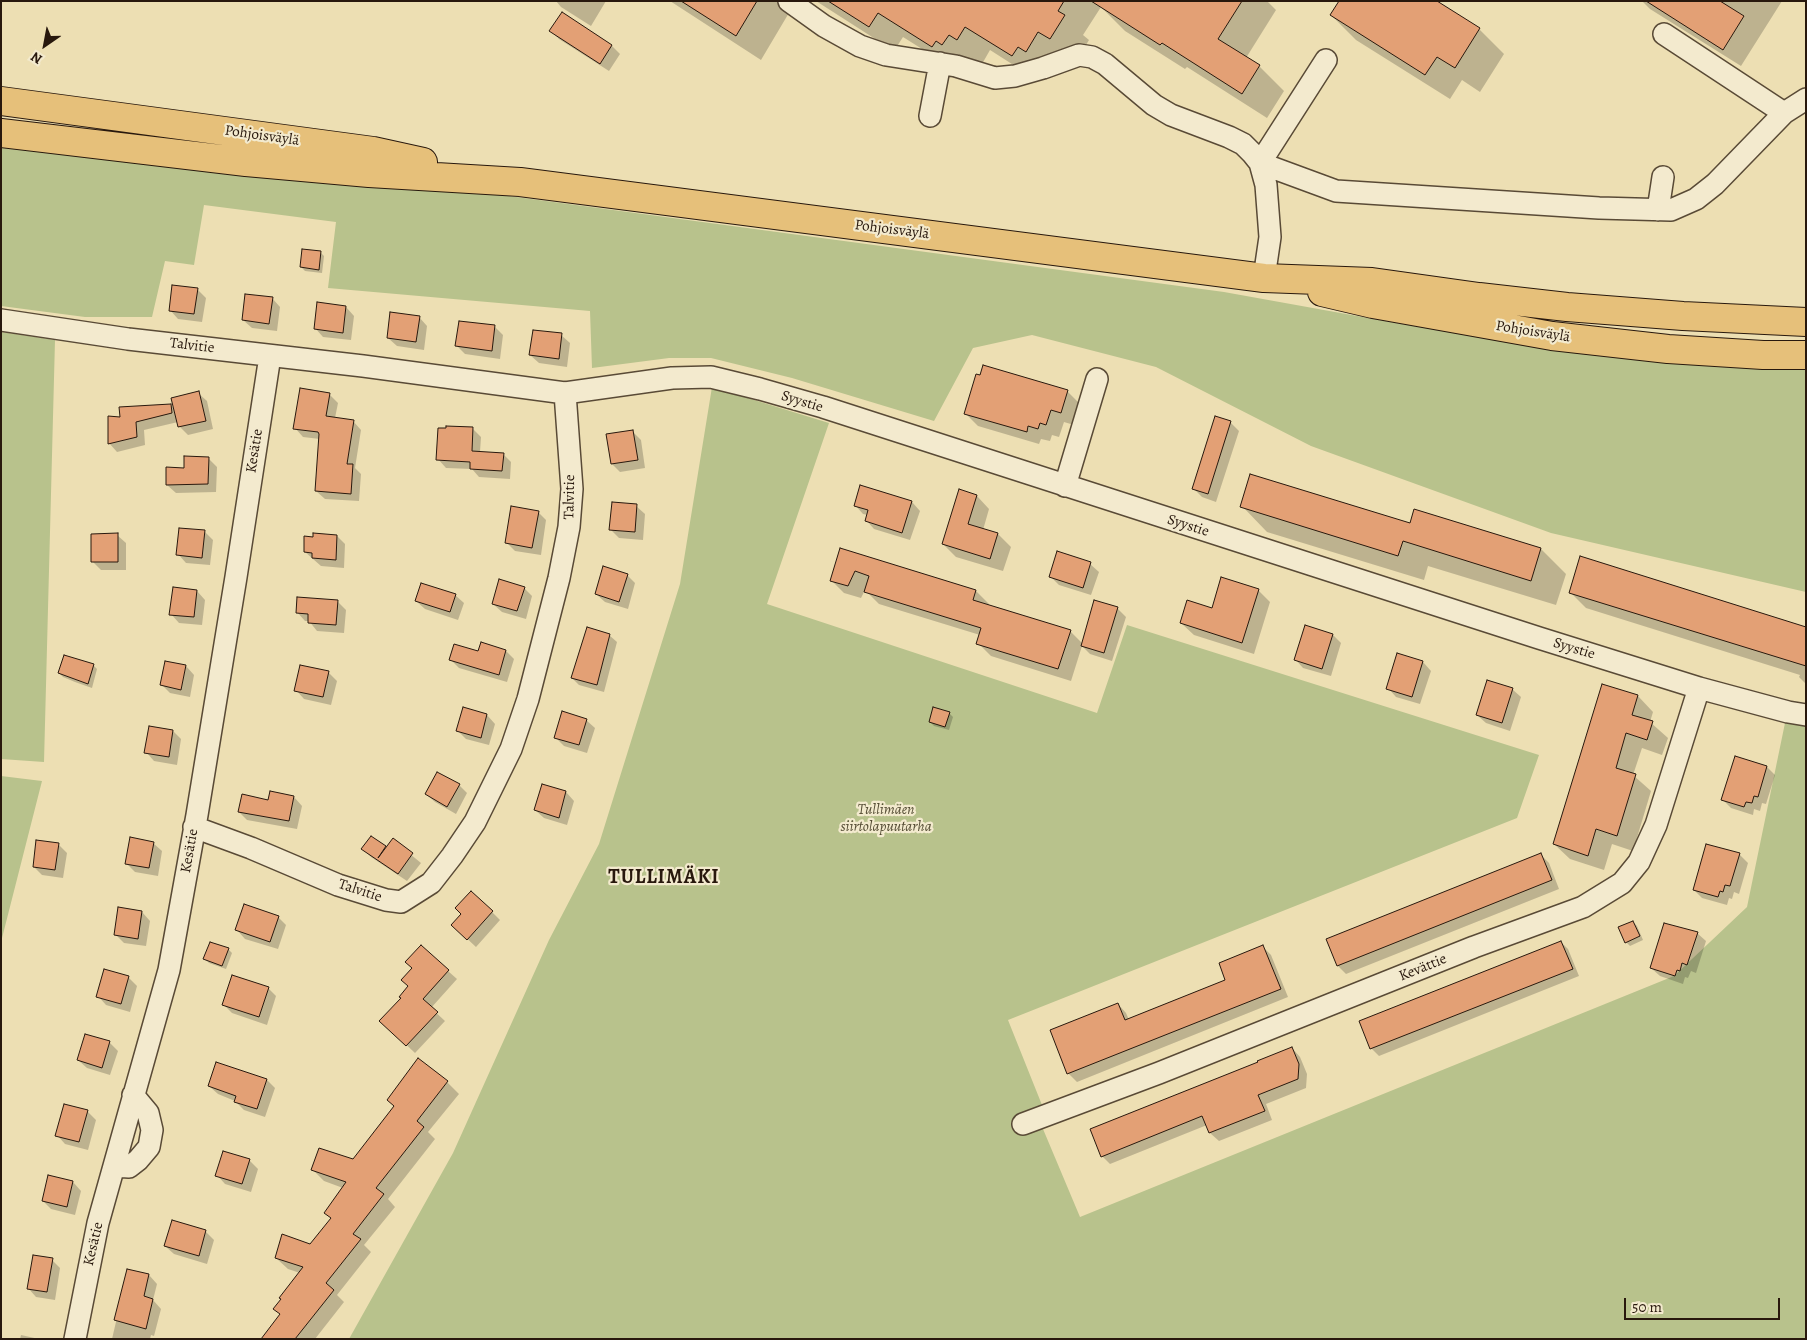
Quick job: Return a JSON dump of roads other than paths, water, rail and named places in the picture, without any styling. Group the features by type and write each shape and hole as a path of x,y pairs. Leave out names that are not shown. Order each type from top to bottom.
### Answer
{"main road":[{"name":"Pohjoisväylä","path":"1,101 373,152 520,182"},
{"name":"Pohjoisväylä","path":"1,133 246,162 369,173 520,182 1264,278 1372,282 1567,307 1682,316 1806,322"},
{"name":"Pohjoisväylä","path":"1264,278 1372,304 1552,336 1668,349 1763,355 1806,355"}],"street":[{"path":"790,1 824,26 860,46 886,55 956,66 995,78 1015,76 1079,55 1092,57 1105,64 1154,105 1171,115 1243,144 1260,163 1266,185 1270,237 1264,278"},
{"path":"1664,34 1784,113"},
{"path":"1260,163 1326,60"},
{"path":"930,116 940,64"},
{"path":"1260,163 1336,191 1598,208 1671,210 1696,199 1715,184 1784,113 1806,99"},
{"path":"1658,210 1663,177"},
{"name":"Talvitie","path":"1,320 128,339 565,393 572,489 569,527 559,578 528,699 511,749 475,822 452,856 430,883 401,902 386,900 338,885 251,848 194,827"},
{"name":"Kesätie","path":"75,1339 88,1265 133,1095 169,970 236,577 270,356"},
{"name":"Syystie","path":"565,393 672,378 710,377 760,389 823,407 1699,688 1806,715"},
{"path":"1065,486 1097,379"},
{"name":"Kevättie","path":"1023,1124 1474,947 1583,908 1622,883 1639,862 1656,825 1699,688"},
{"path":"114,1166 129,1167 138,1160 148,1147 152,1130 148,1113 133,1095"}],"district":[{"name":"TULLIMÄKI","path":"664,878"}],"park label":[{"name":"Tullimäen siirtolapuutarha","path":"886,818"}]}
